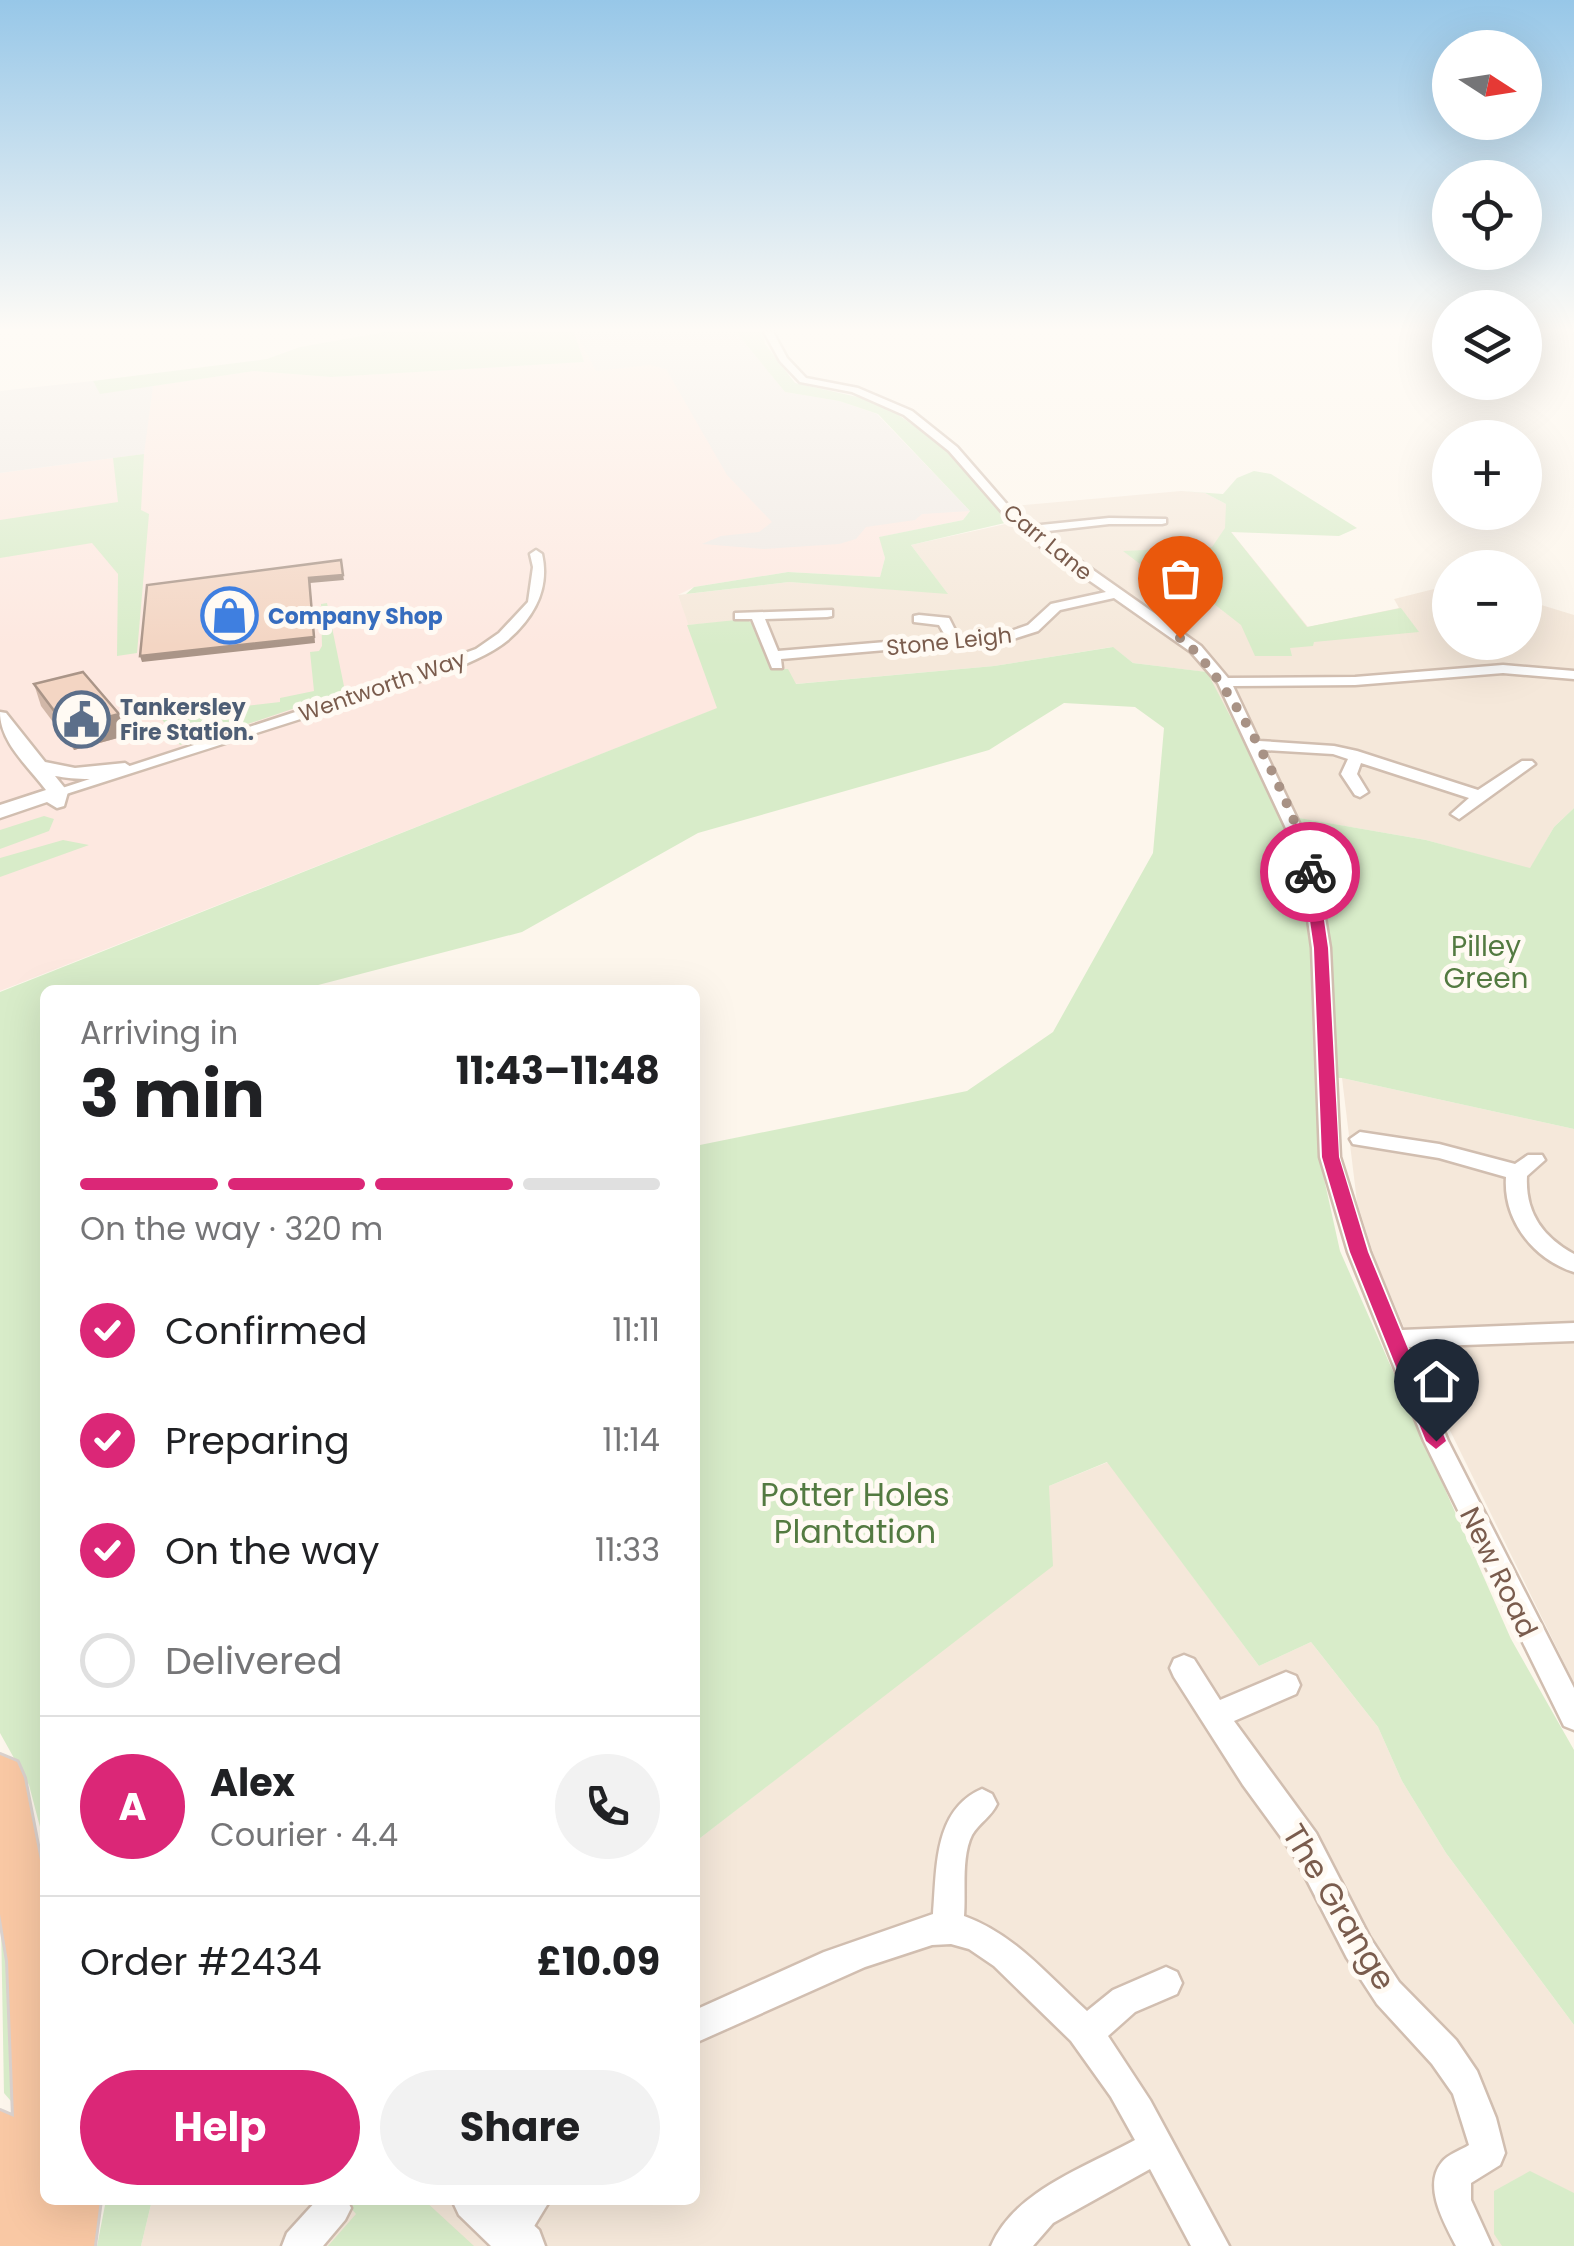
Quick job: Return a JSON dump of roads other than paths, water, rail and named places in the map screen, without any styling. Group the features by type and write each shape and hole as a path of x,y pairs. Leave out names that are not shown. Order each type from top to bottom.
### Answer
{"highway":[{"path":"0,1778 33,1897 29,2145 36,2246"},
{"path":"7,2246 14,2180 29,2145"},
{"path":"65,2246 71,2205"}],"street":[{"name":"Carr Lane","path":"937,437 1007,511 1114,594 1196,649 1267,679"},
{"path":"1029,530 1109,521 1162,521"},
{"name":"Wentworth Way","path":"0,822 125,769 426,674 480,652 504,636 534,604 540,567 536,554"},
{"name":"Stone Leigh","path":"756,615 775,661 1013,635 1033,628 1056,607 1114,594"},
{"path":"740,616 828,614"},
{"path":"919,619 944,621 954,640"},
{"name":"Carr Lane","path":"1196,649 1224,682"},
{"path":"1224,682 1354,682 1502,669 1574,675"},
{"name":"New Road","path":"1224,682 1307,856 1321,948 1330,1157 1359,1252 1458,1488 1574,1718"},
{"path":"0,717 53,797"},
{"path":"1257,745 1305,746 1357,755 1480,796"},
{"path":"1357,755 1349,774 1360,792"},
{"name":"Wentworth Way","path":"0,811 157,766 166,759"},
{"path":"1459,814 1526,764"},
{"path":"33,772 75,774 125,769"},
{"path":"0,811 17,798 33,772"},
{"path":"1360,1139 1425,1146 1526,1167 1517,1201 1525,1224 1540,1244 1574,1264"},
{"path":"1393,1340 1574,1332"},
{"name":"The Grange","path":"1184,1668 1218,1715 1253,1775 1305,1844 1358,1947 1388,1993 1444,2052 1464,2084 1480,2118 1488,2153 1454,2174 1453,2200 1474,2246"},
{"path":"1218,1715 1286,1685"},
{"path":"948,1927 952,1865 960,1826 982,1804"},
{"path":"700,2025 819,1970 948,1927 989,1943 1012,1959 1086,2034 1132,2100 1212,2246"},
{"path":"1086,2034 1124,2000 1166,1983"},
{"path":"1009,2246 1041,2211 1156,2147"},
{"path":"483,2205 521,2226"},
{"path":"300,2246 333,2208"}],"place":[{"name":"Company Shop","path":"229,616"},
{"name":"Tankersley Fire Station.","path":"81,720"}],"park label":[{"name":"Pilley Green","path":"1486,962"},
{"name":"Potter Holes Plantation","path":"855,1514"}]}
